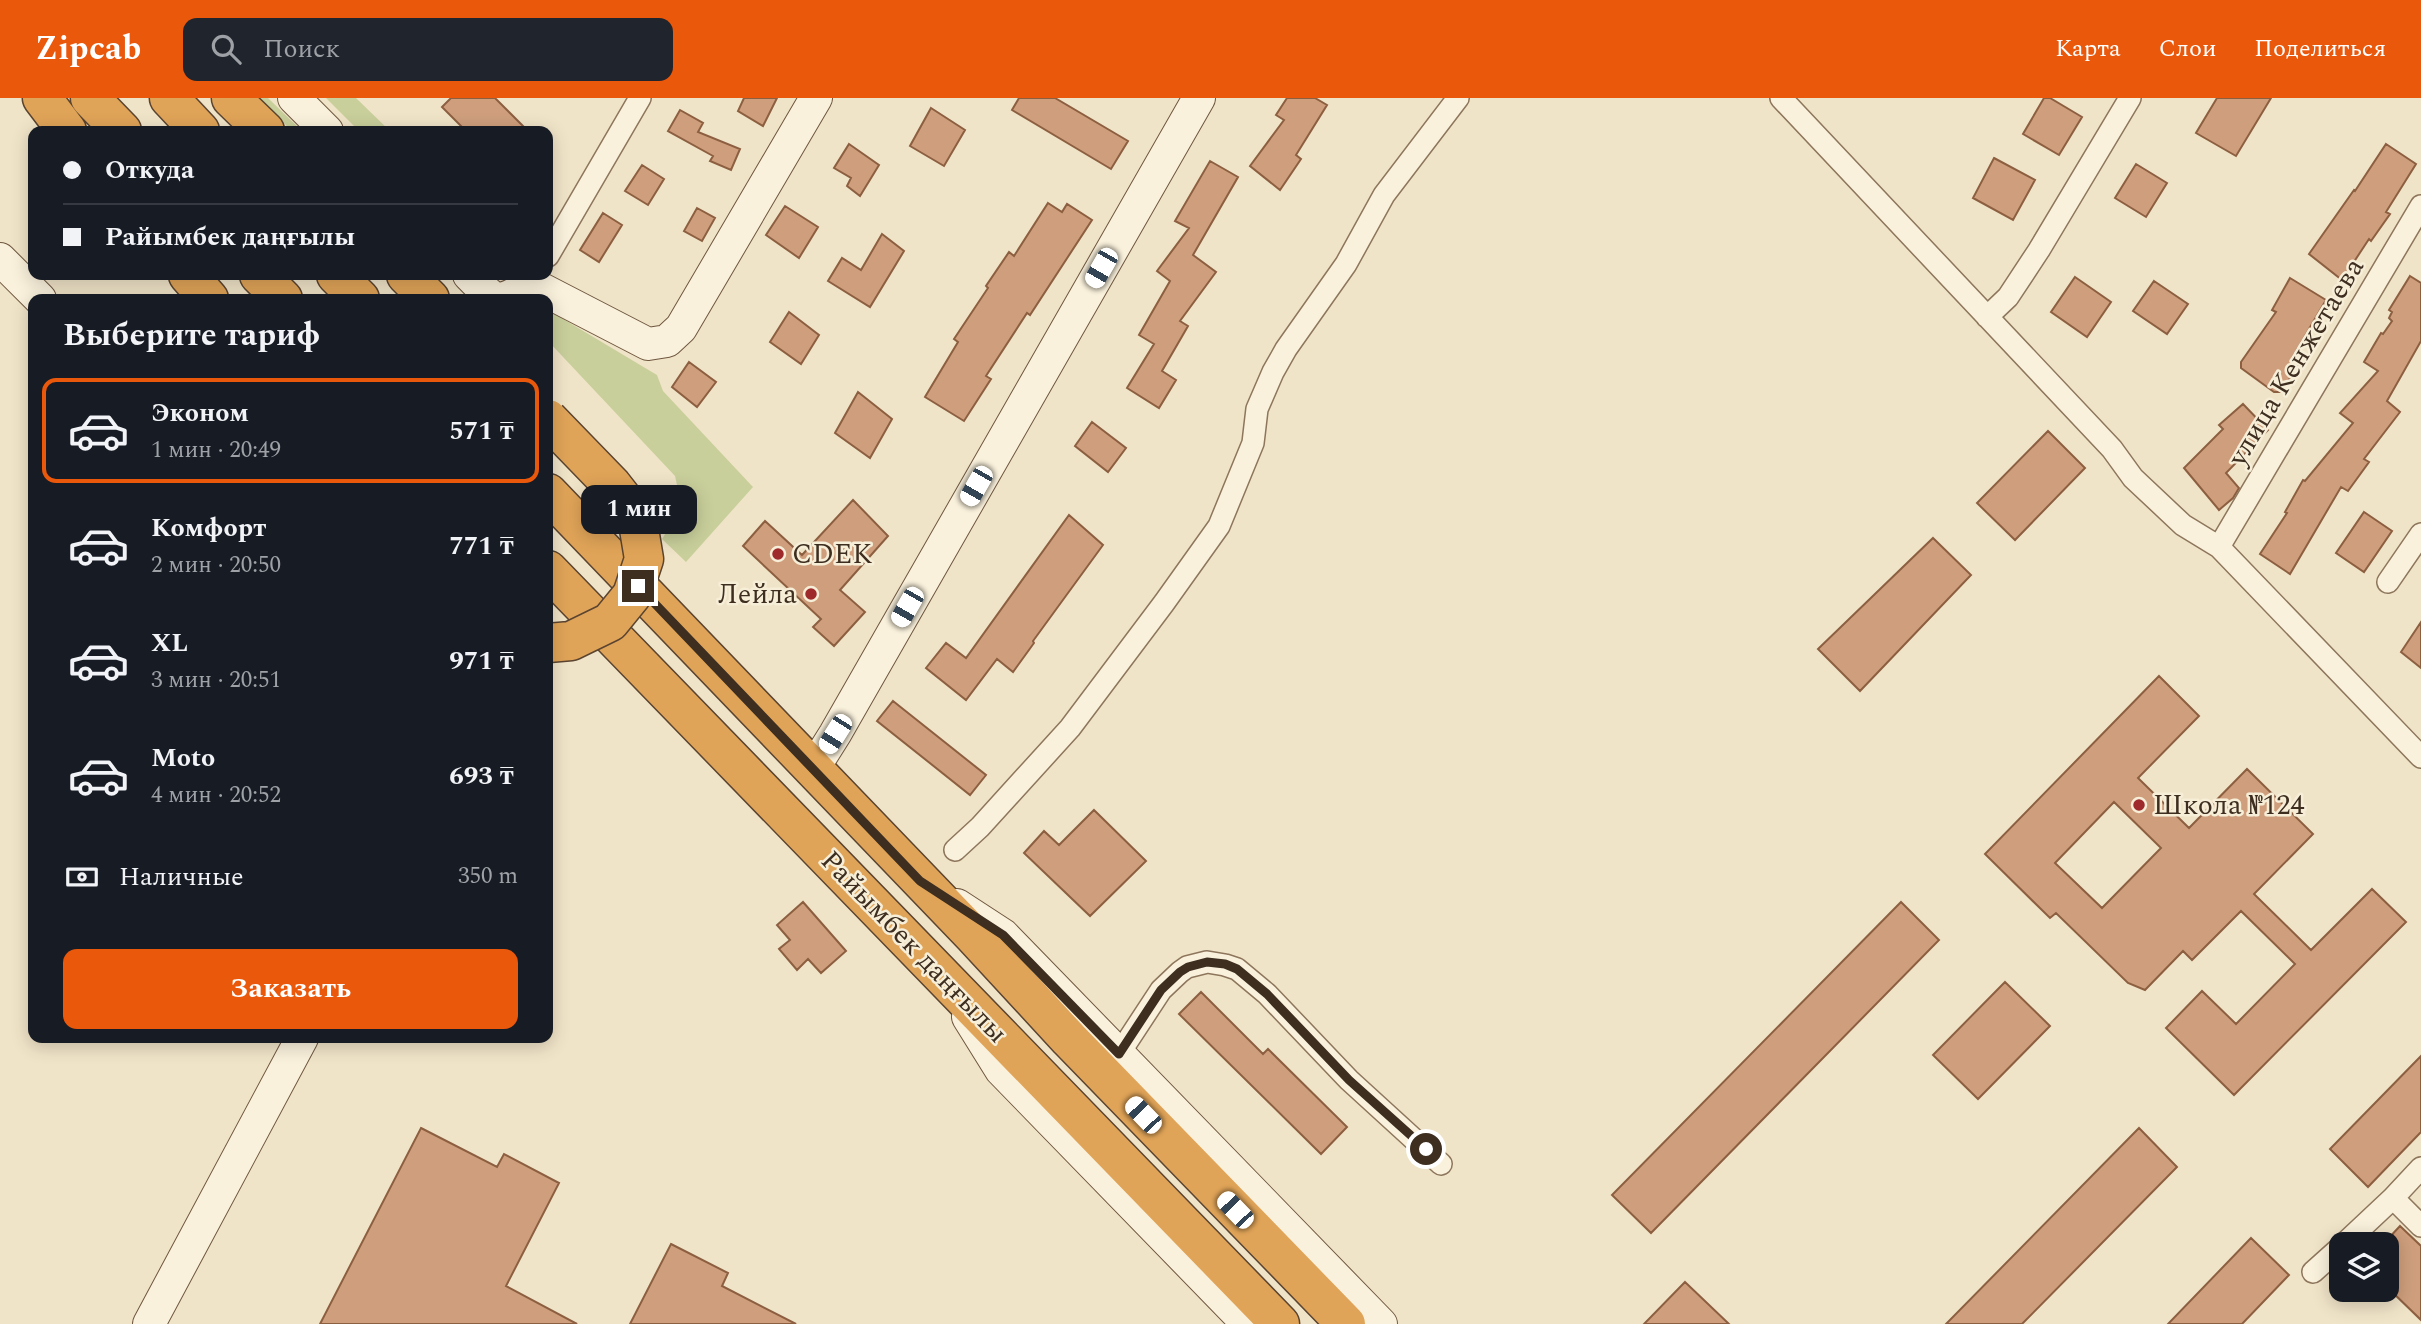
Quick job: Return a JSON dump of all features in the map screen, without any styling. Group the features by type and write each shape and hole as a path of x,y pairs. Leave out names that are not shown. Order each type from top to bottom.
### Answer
{"highway":[{"path":"42,98 63,126"},
{"path":"90,98 117,126"},
{"path":"169,98 195,126"},
{"path":"230,98 260,126"},
{"path":"192,280 205,294"},
{"path":"264,280 278,294"},
{"path":"341,280 355,294"},
{"path":"411,280 425,294"},
{"path":"553,424 612,485 637,517 644,559 632,595 610,622 571,641 553,643"},
{"name":"Райымбек даңғылы","path":"553,498 1069,1039 1346,1324"},
{"name":"Райымбек даңғылы","path":"553,575 1280,1324"}],"street":[{"path":"294,98 322,126"},
{"path":"553,247 640,98"},
{"path":"536,280 648,344 667,341 681,328 816,98"},
{"path":"813,769 1199,98"},
{"path":"955,849 980,827 1070,728 1219,526 1253,443 1257,409 1273,372 1286,349 1346,264 1384,195 1458,98"},
{"path":"1781,98 2112,449 2133,478 2183,526 2219,547 2420,753"},
{"path":"1987,317 2008,297 2039,250 2130,98"},
{"name":"улица Кенжетаева","path":"2219,547 2421,206"},
{"path":"0,259 35,294"},
{"path":"474,280 488,294"},
{"path":"513,294 533,280"},
{"path":"2388,582 2421,534"},
{"path":"920,881 1003,935 1381,1324"},
{"path":"1119,1054 1161,990 1180,972 1207,962 1225,964 1237,969 1267,994 1349,1080 1441,1164"},
{"path":"940,975 1001,1070 1239,1319"},
{"path":"149,1324 299,1043"},
{"path":"2357,1232 2421,1168"},
{"path":"2393,1198 2421,1226"},
{"path":"2313,1272 2329,1258"}],"green space":[{"path":"258,98 268,98 297,126 287,126"},
{"path":"326,98 356,98 385,126 354,126"},
{"path":"553,313 657,375 663,391 753,487 686,562 662,539 682,507 675,476 553,346"}],"building":[{"path":"451,98 495,98 523,126 461,126 442,107"},
{"path":"744,98 777,98 763,126 738,111"},
{"path":"1019,98 1055,98 1128,141 1111,169 1012,110"},
{"path":"1287,98 1315,98 1327,105 1296,155 1301,159 1280,190 1250,166 1284,120 1276,115"},
{"path":"2044,98 2050,98 2082,117 2059,155 2023,134"},
{"path":"2217,98 2271,98 2236,156 2196,133"},
{"path":"931,108 965,130 944,166 910,146"},
{"path":"680,110 703,123 698,132 740,149 731,170 710,161 713,156 668,131"},
{"path":"849,144 879,165 860,196 847,186 851,178 834,168"},
{"path":"2386,144 2416,164 2386,212 2390,214 2371,241 2369,239 2342,280 2309,254"},
{"path":"1994,158 2035,180 2013,220 1973,198"},
{"path":"1210,161 1238,177 1193,255 1216,272 1180,321 1188,326 1162,371 1176,380 1159,408 1127,388 1154,344 1139,335 1170,281 1157,271 1189,228 1175,221"},
{"path":"2136,164 2167,183 2146,217 2115,198"},
{"path":"642,165 664,179 648,205 625,191"},
{"path":"1048,203 1062,212 1067,204 1092,220 1030,315 1027,313 986,376 991,379 964,421 925,397 958,342 954,339 988,288 986,286 1009,252 1014,256"},
{"path":"785,206 818,227 799,258 766,235"},
{"path":"697,208 715,218 702,241 684,231"},
{"path":"603,213 622,225 599,262 580,250"},
{"path":"882,234 904,251 870,307 828,281 842,258 861,270"},
{"path":"2410,276 2421,283 2421,341 2387,401 2400,412 2364,459 2369,462 2348,491 2341,487 2290,574 2260,554 2287,513 2285,512 2303,480 2305,481 2353,423 2340,413 2378,371 2364,362 2381,333 2383,334 2392,321 2389,318 2392,312 2389,310"},
{"path":"2075,277 2111,302 2087,337 2051,312"},
{"path":"2290,278 2326,300 2292,358 2300,364 2280,392 2274,392 2241,368 2241,362 2276,312 2272,310"},
{"path":"2154,281 2188,304 2167,334 2133,311"},
{"path":"789,312 819,335 801,364 770,342"},
{"path":"689,362 716,382 697,407 672,387"},
{"path":"858,392 892,419 870,458 835,433"},
{"path":"2243,404 2268,430 2226,473 2239,488 2233,498 2219,510 2184,468 2223,429 2219,425"},
{"path":"1092,422 1126,448 1108,472 1075,446"},
{"path":"2048,431 2085,468 2015,540 1977,503"},
{"path":"853,500 888,536 840,590 865,612 834,646 813,627 821,619 743,546 765,521 802,555"},
{"path":"2364,512 2392,531 2364,572 2336,553"},
{"path":"1069,515 1103,545 1013,672 997,659 966,700 926,668 946,643 966,658"},
{"path":"1933,538 1971,575 1860,691 1818,649"},
{"path":"2421,622 2421,668 2401,652"},
{"name":"Школа №124","path":"2159,676 2199,716 2138,778 2189,828 2247,769 2313,834 2254,894 2311,950 2372,889 2406,922 2234,1095 2166,1028 2202,991 2236,1024 2295,964 2241,911 2192,960 2183,951 2145,990 2128,983 2056,913 2050,918 1985,854","holes":["2114,802 2161,848 2102,908 2055,863"]},
{"path":"893,701 986,775 970,795 877,721"},
{"path":"1094,810 1146,861 1090,916 1024,853 1044,831 1059,845"},
{"path":"803,902 846,951 821,973 808,959 797,970 779,949 790,940 777,925"},
{"path":"1901,902 1939,940 1651,1233 1612,1195"},
{"path":"2005,982 2050,1026 1978,1099 1933,1055"},
{"path":"1201,992 1263,1054 1268,1049 1347,1127 1321,1154 1179,1014"},
{"path":"2421,1056 2421,1132 2368,1187 2330,1149"},
{"path":"421,1128 497,1167 504,1154 559,1183 506,1286 577,1324 320,1324"},
{"path":"2139,1128 2177,1167 2022,1324 1946,1324"},
{"path":"2400,1226 2421,1246 2421,1320 2399,1299 2399,1232 2394,1232"},
{"path":"2251,1238 2289,1275 2242,1324 2168,1324"},
{"path":"671,1244 728,1273 722,1286 796,1324 630,1324"},
{"path":"1685,1282 1729,1324 1644,1324"}],"place":[{"name":"CDEK","path":"778,554"},
{"name":"Лейла","path":"811,594"},
{"name":"Школа №124","path":"2139,805"}],"route":[{"path":"638,586 920,881 1003,935 1119,1054 1161,990 1180,972 1207,962 1225,964 1237,969 1267,994 1349,1080 1426,1149"}]}
